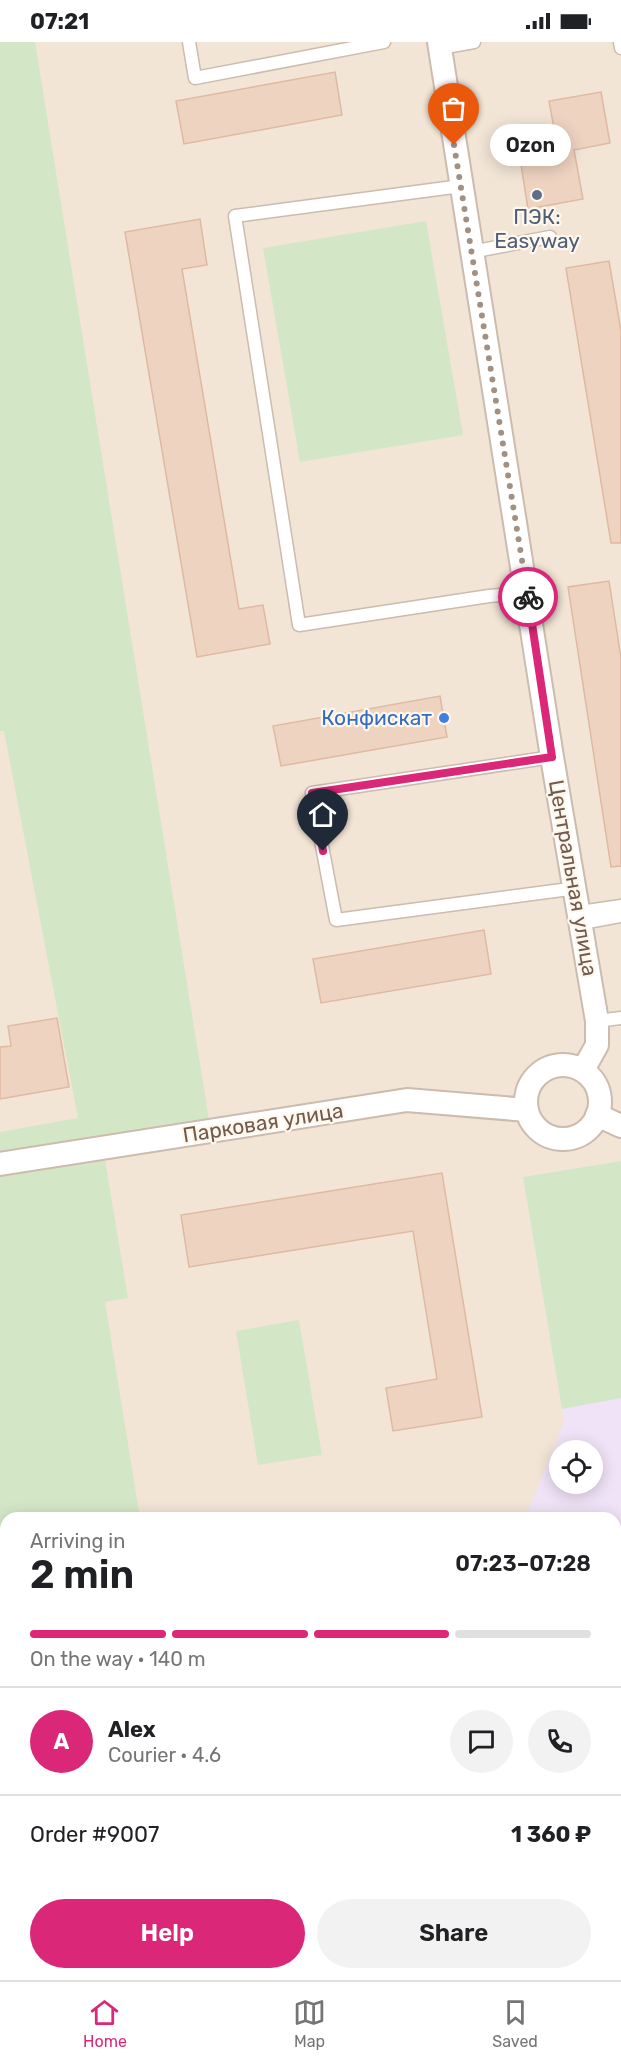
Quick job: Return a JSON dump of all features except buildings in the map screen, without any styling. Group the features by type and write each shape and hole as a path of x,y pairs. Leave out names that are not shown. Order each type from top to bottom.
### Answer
{"street":[{"name":"Центральная улица","path":"439,45 552,757 577,888 597,1021 597,1045 583,1070"},
{"path":"563,1065 583,1070 598,1090 597,1115 590,1127 579,1135 565,1138 552,1137 540,1130 527,1110 530,1086 543,1070 563,1065"},
{"name":"Парковая улица","path":"0,1164 407,1100 527,1110"},
{"path":"597,1115 621,1126"}],"lane":[{"path":"189,42 195,78 384,42"},
{"path":"439,45 474,42"},
{"path":"620,42 621,48"},
{"path":"461,186 235,216 299,625 489,596 527,593"},
{"path":"471,252 550,237"},
{"path":"552,757 312,793 314,805 336,920 577,888"},
{"path":"581,918 621,906"},
{"path":"581,918 621,916"},
{"path":"597,1021 621,1017"}],"shaded area":[{"path":"0,42 621,42 621,1512 0,1512"},
{"path":"621,1161 621,1512 528,1512 549,1459 549,1494 603,1494 603,1440 557,1440 564,1422 523,1177"}],"green space":[{"path":"0,42 35,42 211,1132 0,1165 0,1132 78,1118 4,731 0,731"},
{"path":"426,221 463,435 300,462 263,248"},
{"path":"105,1160 128,1298 105,1302 139,1512 0,1512 0,1177"},
{"path":"621,1161 621,1398 562,1409 523,1177"},
{"path":"299,1320 322,1455 258,1465 236,1331"}],"way so far":[{"path":"454,145 528,597"}],"place":[{"name":"Ozon","path":"454,145"},
{"name":"ПЭК: Easyway","path":"537,195"},
{"name":"Конфискат","path":"444,718"}],"route":[{"path":"323,851 312,793 552,757 528,597"}]}
